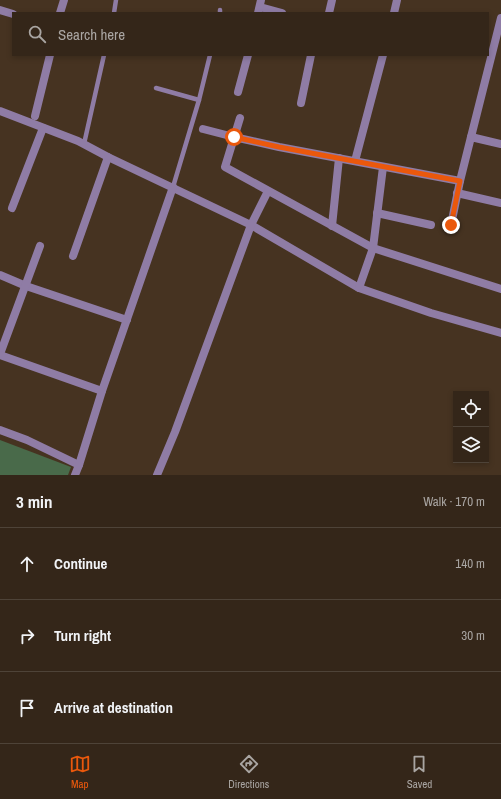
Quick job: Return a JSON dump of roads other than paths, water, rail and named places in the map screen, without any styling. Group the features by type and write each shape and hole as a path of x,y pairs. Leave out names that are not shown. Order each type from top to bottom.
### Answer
{"street":[{"path":"60,12 64,0"},
{"path":"329,12 332,0"},
{"path":"394,12 398,0"},
{"path":"260,7 278,12"},
{"path":"0,10 12,14"},
{"path":"451,225 457,193 501,18"},
{"path":"34,116 50,56"},
{"path":"238,92 248,56"},
{"path":"302,103 311,56"},
{"path":"355,161 383,56"},
{"path":"0,112 84,144 108,157 251,225 359,288 431,314 501,333"},
{"path":"240,118 226,168 373,248 501,289"},
{"path":"12,208 43,128"},
{"path":"203,129 279,147 460,181"},
{"path":"471,137 501,144"},
{"path":"73,256 108,157"},
{"path":"332,226 339,158"},
{"path":"359,288 373,248 383,167"},
{"path":"75,475 102,391 173,187"},
{"path":"157,475 175,432 251,225 268,191"},
{"path":"457,193 501,203"},
{"path":"377,213 431,225"},
{"path":"40,246 0,354 102,391"},
{"path":"0,275 26,286 127,320"},
{"path":"0,430 27,440 79,465"}],"lane":[{"path":"114,12 116,0"},
{"path":"84,144 104,56"},
{"path":"173,187 199,100 210,56"},
{"path":"156,88 199,100"}]}
